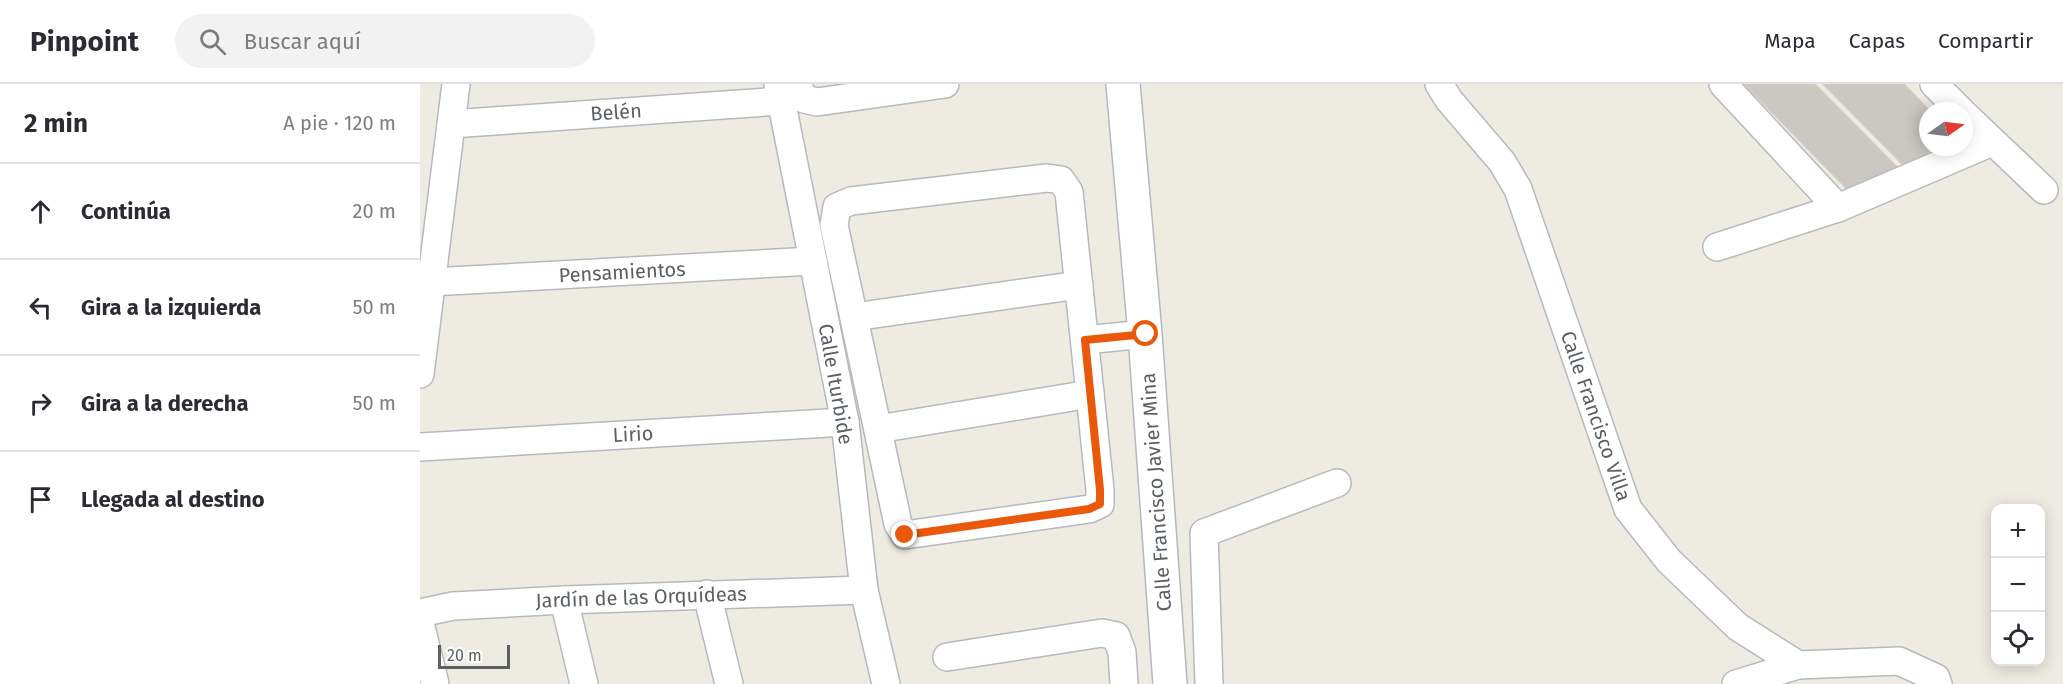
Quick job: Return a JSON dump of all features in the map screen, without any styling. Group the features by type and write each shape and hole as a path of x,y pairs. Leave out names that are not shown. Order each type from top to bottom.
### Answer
{"street":[{"path":"420,374 456,84"},
{"name":"Belén","path":"451,123 790,92 817,102 945,84"},
{"name":"Calle Francisco Javier Mina","path":"1124,84 1146,334 1170,684"},
{"name":"Calle Francisco Villa","path":"1439,84 1449,100 1502,162 1518,189 1628,508 1669,561 1738,627 1798,665"},
{"path":"1723,84 1838,208"},
{"path":"1934,84 1952,102"},
{"name":"Calle Iturbide","path":"790,92 813,261 845,422 864,590 886,684"},
{"path":"1973,123 2044,190"},
{"path":"1718,247 1838,208 1992,142"},
{"path":"1047,178 1061,180 1069,192 1100,504 1089,509 905,535 898,524 855,317 834,225 837,207 851,201 1047,178"},
{"name":"Pensamientos","path":"431,282 813,261"},
{"path":"855,317 1078,285"},
{"path":"1085,340 1146,334"},
{"path":"878,429 1090,394"},
{"name":"Lirio","path":"420,447 845,422"},
{"path":"1209,684 1204,533 1337,483"},
{"name":"Jardín de las Orquídeas","path":"420,613 453,606 564,600 864,590"},
{"path":"707,594 729,684"},
{"path":"564,600 584,684"},
{"path":"420,623 435,684"},
{"path":"947,657 1102,633 1116,636 1122,652 1124,684"},
{"path":"1736,684 1798,665 1899,661 1936,678 1938,684"}],"building":[{"path":"1744,84 1815,84 1898,168 1849,191"},
{"path":"1823,84 1904,84 1921,102 1919,102 1919,156 1924,156 1908,170"}],"route":[{"path":"905,535 918,535 1089,509 1100,504 1085,340 1146,334"}]}
